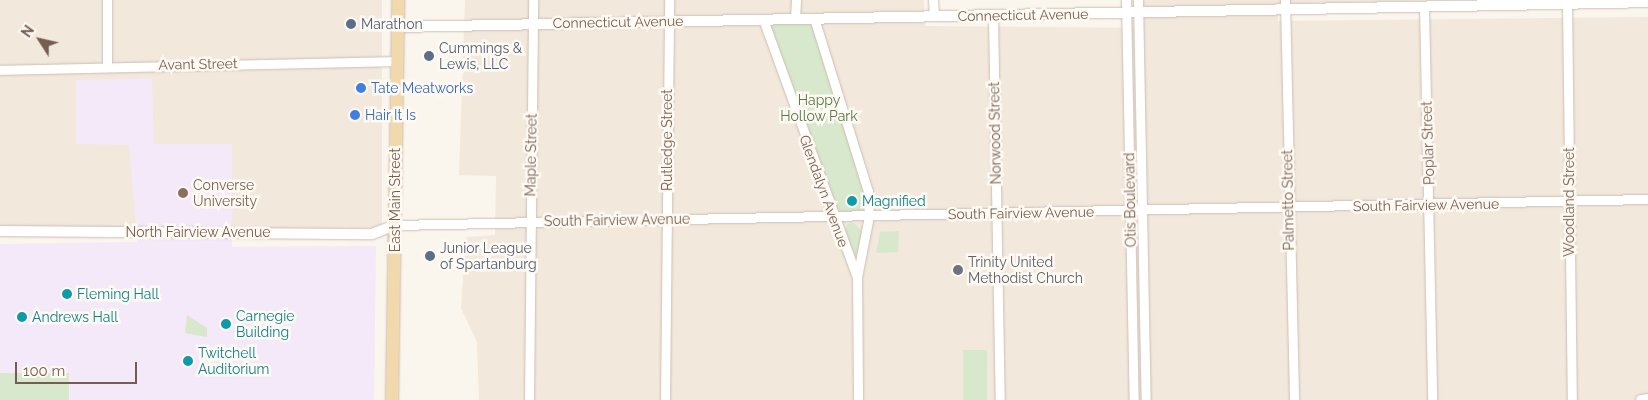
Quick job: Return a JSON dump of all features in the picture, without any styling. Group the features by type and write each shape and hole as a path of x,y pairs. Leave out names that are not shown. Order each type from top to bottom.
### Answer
{"main road":[{"name":"East Main Street","path":"392,400 398,0"}],"street":[{"path":"107,0 107,65"},
{"name":"Maple Street","path":"529,400 533,0"},
{"name":"Rutledge Street","path":"665,400 669,0"},
{"path":"795,19 796,0"},
{"path":"933,0 934,16"},
{"name":"Otis Boulevard","path":"1126,0 1134,400"},
{"name":"Otis Boulevard","path":"1138,0 1146,400"},
{"name":"Connecticut Avenue","path":"397,27 1126,13 1285,4 1424,6 1648,2"},
{"name":"Woodland Street","path":"1567,3 1568,202 1572,400"},
{"name":"Palmetto Street","path":"1285,4 1288,207 1294,400"},
{"name":"Poplar Street","path":"1424,6 1430,205 1432,400"},
{"name":"Norwood Street","path":"992,15 1000,400"},
{"name":"Glendalyn Avenue","path":"814,18 865,173 869,216 857,277 858,400"},
{"name":"Glendalyn Avenue","path":"764,19 833,217 857,277"},
{"name":"Avant Street","path":"0,70 107,65 396,61"},
{"name":"South Fairview Avenue","path":"395,225 1648,199"},
{"name":"North Fairview Avenue","path":"0,231 372,234 395,225"},
{"path":"1642,400 1648,400"}],"shaded area":[{"path":"0,0 382,0 382,228 0,228"},
{"path":"465,0 924,0 925,26 1143,28 1143,0 1458,0 1278,4 1278,21 1648,17 1648,400 479,400 477,342 461,308 466,237 495,235 496,176 459,175"},
{"name":"Converse University","path":"152,78 154,144 232,144 232,247 376,246 374,400 0,400 0,244 137,242 129,145 76,144 76,80"}],"green space":[{"name":"Happy Hollow Park","path":"814,18 848,114 869,216 833,217 763,19"},
{"path":"854,223 863,232 854,261 843,234 848,224"},
{"path":"899,231 898,252 876,253 880,232"},
{"path":"187,315 207,328 207,337 185,333"},
{"path":"963,350 987,350 987,400 963,400"},
{"path":"0,373 69,373 69,400 0,400"}],"place":[{"name":"Marathon","path":"351,24"},
{"name":"Cummings & Lewis, LLC","path":"429,56"},
{"name":"Tate Meatworks","path":"361,88"},
{"name":"Hair It Is","path":"355,115"},
{"name":"Converse University","path":"183,193"},
{"name":"Magnified","path":"852,201"},
{"name":"Junior League of Spartanburg","path":"430,256"},
{"name":"Trinity United Methodist Church","path":"958,270"},
{"name":"Fleming Hall","path":"67,294"},
{"name":"Andrews Hall","path":"22,317"},
{"name":"Carnegie Building","path":"226,324"},
{"name":"Twitchell Auditorium","path":"188,361"}]}
